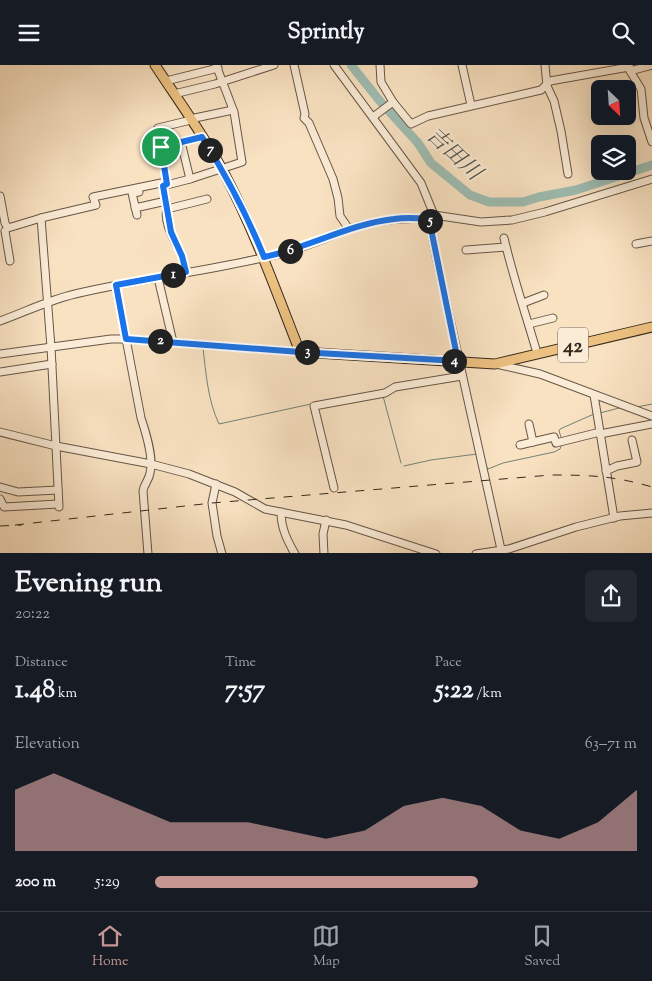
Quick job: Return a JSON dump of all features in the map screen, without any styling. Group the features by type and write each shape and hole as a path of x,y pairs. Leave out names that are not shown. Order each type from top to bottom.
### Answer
{"main road":[{"path":"156,65 222,169 264,257 300,352"},
{"name":"42","path":"300,352 495,364 652,327"}],"street":[{"path":"174,94 222,82 274,65"},
{"path":"294,65 305,114 304,118 333,179 340,216 349,229"},
{"path":"334,65 421,183 432,217 458,361 501,552"},
{"path":"380,65 381,82 393,102 411,124 428,116 541,90 550,81 629,67 652,65"},
{"path":"462,65 471,105"},
{"path":"546,65 547,86 554,101 568,173"},
{"path":"166,81 217,67 233,110 242,162 190,179 132,193 136,211 207,199"},
{"path":"629,67 641,89 644,118 652,142"},
{"path":"373,117 393,102"},
{"path":"186,272 166,213 167,205 158,127 233,110"},
{"path":"161,147 202,137"},
{"path":"180,142 190,179"},
{"path":"0,321 47,302 74,294 264,257 303,247 349,229 393,219 432,217 481,222 512,220 545,212 652,179"},
{"path":"4,230 96,205 93,197 162,183 164,186"},
{"path":"0,196 10,261"},
{"path":"0,499 4,507 58,505 51,347 41,219"},
{"path":"504,238 512,273 523,303 537,353"},
{"path":"636,244 652,241"},
{"path":"466,250 506,247"},
{"path":"158,278 173,342"},
{"path":"116,285 141,418 147,435 151,464 150,474 143,491 148,553"},
{"path":"523,303 544,295"},
{"path":"529,324 553,318"},
{"path":"0,354 111,339 300,352"},
{"path":"0,372 52,364"},
{"path":"495,364 540,374 652,416"},
{"path":"334,488 314,406 384,393 395,387 462,376"},
{"path":"594,395 614,518"},
{"path":"529,424 533,442"},
{"path":"520,445 554,437 556,443 652,424"},
{"path":"0,432 56,446 151,464 189,474 216,484 265,509 346,525 436,553"},
{"path":"606,471 617,465 637,462 632,440"},
{"path":"216,484 212,503 217,536 222,553"},
{"path":"0,487 24,492 58,490"},
{"path":"281,512 281,522 295,553"},
{"path":"476,553 501,552 584,525 634,514 652,513"},
{"path":"324,553 323,534 326,520"}],"waterway":[{"name":"吉田川","path":"351,65 379,100 418,143 431,163 470,195 489,202 523,202 576,190 652,165"},
{"path":"266,253 285,249 336,230"},
{"path":"235,260 257,255"},
{"path":"203,348 210,397 219,424 311,404"},
{"path":"383,396 401,463"},
{"path":"637,407 652,404"},
{"path":"600,413 619,408 632,412"},
{"path":"561,437 560,429 594,414"},
{"path":"486,466 488,469 503,463 554,452 560,449 562,444"},
{"path":"404,466 431,460 477,454"}],"railway":[{"path":"15,525 212,503 551,475 602,477 626,480 652,487"},
{"path":"0,526 22,525"}],"route":[{"path":"202,137 236,196 264,257 303,247 361,226 408,217 429,219 458,361 126,339 116,285 186,272 166,213 163,186 167,184 161,147 202,137"}]}
